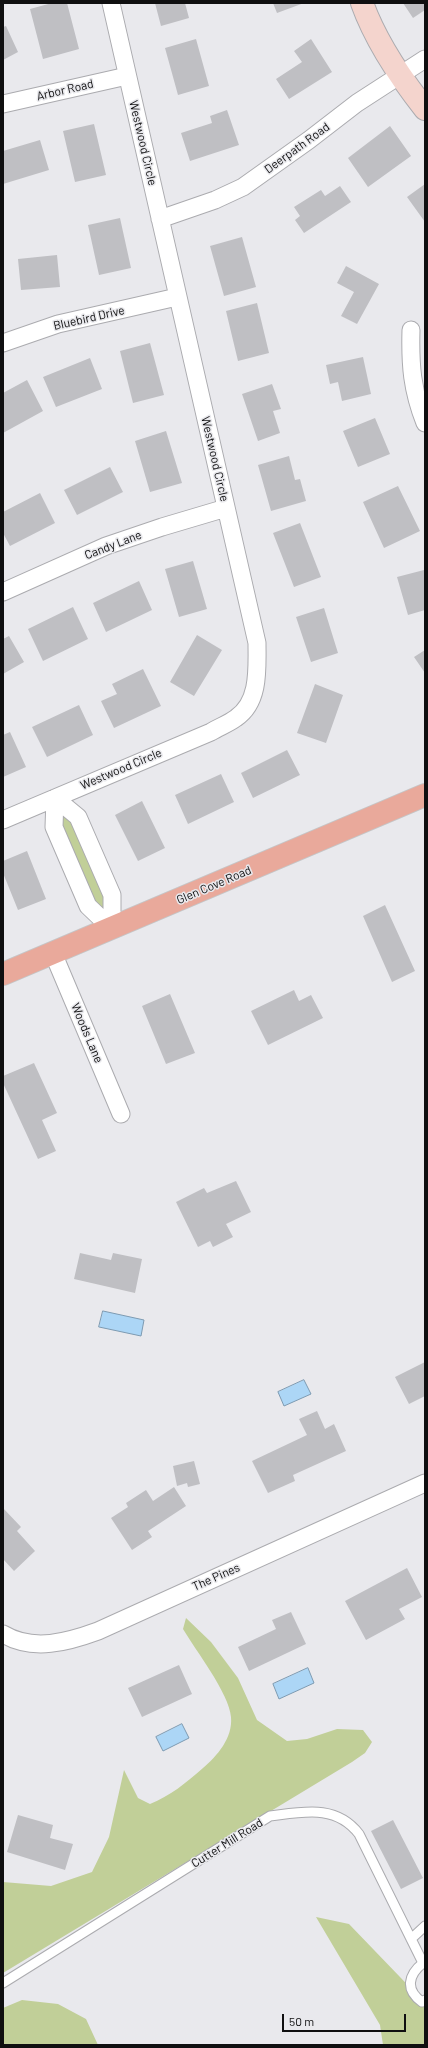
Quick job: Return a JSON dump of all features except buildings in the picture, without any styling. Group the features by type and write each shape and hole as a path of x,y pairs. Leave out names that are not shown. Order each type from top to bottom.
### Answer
{"main road":[{"name":"Glen Cove Road","path":"3,974 425,795"}],"street":[{"name":"Westwood Circle","path":"3,820 211,732 237,718 248,704 253,694 258,674 257,643 111,3"},
{"path":"362,3 399,76 425,109"},
{"name":"Deerpath Road","path":"160,219 215,200 243,187 310,140 358,103 425,59"},
{"name":"Arbor Road","path":"3,104 127,76"},
{"name":"Bluebird Drive","path":"3,343 58,324 177,297"},
{"path":"411,330 410,367 418,404 425,423"},
{"name":"Candy Lane","path":"3,592 106,546 162,527 226,508"},
{"path":"55,798 78,817 109,888 112,895 112,929"},
{"path":"55,798 54,827 88,906 112,929"},
{"name":"Woods Lane","path":"53,953 121,1114"},
{"name":"The Pines","path":"3,1634 8,1637 35,1644 70,1642 98,1631 425,1483"}],"lane":[{"name":"Cutter Mill Road","path":"3,1983 270,1816 302,1812 321,1812 340,1817 351,1824 359,1834 371,1863 424,1964"},
{"path":"411,1939 425,1926"},
{"path":"424,1964 414,1971 410,1987 413,1995 422,2002 425,2000"}],"green space":[{"path":"55,798 78,817 112,895 112,929 88,906 54,827"},
{"path":"186,1618 211,1642 238,1678 257,1720 287,1741 307,1739 337,1729 363,1730 372,1742 365,1753 352,1762 3,1973 3,1882 51,1886 92,1872 109,1837 124,1770 138,1798 150,1804 171,1793 197,1774 214,1758 227,1739 231,1725 229,1707 211,1672 183,1629"},
{"path":"316,1917 349,1924 425,2003 425,2045 383,2045 380,2025"},
{"path":"22,2000 58,2004 86,2019 98,2045 3,2045 3,2008"}],"water":[{"path":"103,1311 144,1320 141,1336 99,1327"},
{"path":"304,1380 311,1394 284,1406 278,1392"},
{"path":"308,1668 314,1683 279,1699 273,1684"},
{"path":"182,1724 189,1738 163,1751 156,1737"}]}
